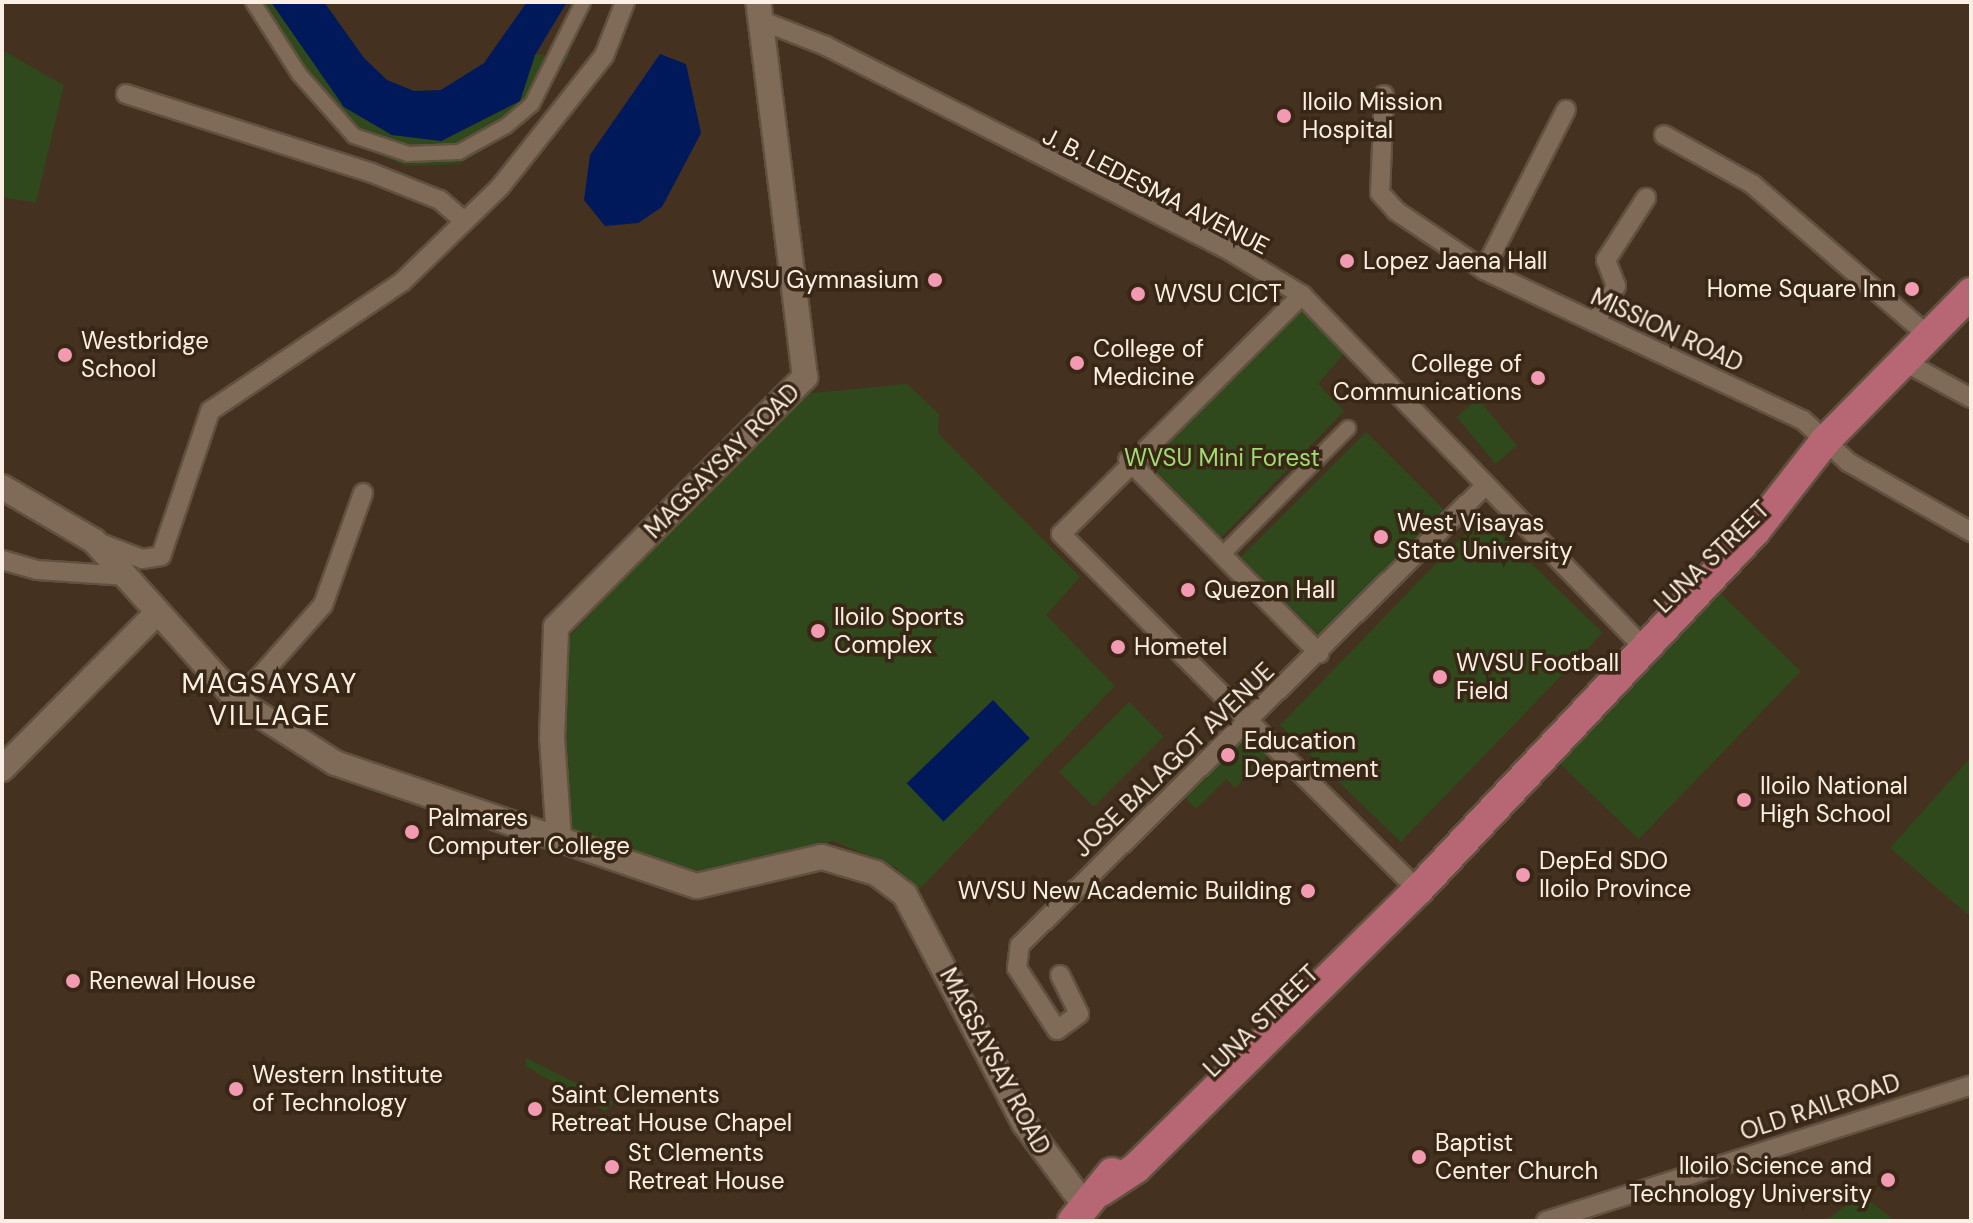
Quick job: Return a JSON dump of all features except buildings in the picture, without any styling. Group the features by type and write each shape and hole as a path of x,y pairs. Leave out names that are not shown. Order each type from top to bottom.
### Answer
{"main road":[{"name":"LUNA STREET","path":"1087,1206 1136,1168 1637,643 1744,519 1782,491 1825,441 1971,293"}],"street":[{"path":"253,2 299,74 354,136 408,154 459,152 506,126 532,104 583,2"},
{"path":"94,541 142,559 161,556 210,411 402,282 462,219 500,187 604,56 625,2"},
{"name":"J. B. LEDESMA AVENUE","path":"760,12 1230,251 1302,295 1438,429 1483,488 1637,643"},
{"name":"MAGSAYSAY ROAD","path":"559,840 552,738 556,627 805,377 760,12"},
{"path":"126,94 372,173 440,200 462,219"},
{"name":"MISSION ROAD","path":"1384,95 1380,193 1484,270 1803,420 1825,441 1971,532"},
{"path":"1484,270 1566,110"},
{"path":"1664,135 1752,184 1929,336"},
{"path":"1595,322 1616,286 1606,260 1646,198"},
{"path":"1302,295 1128,460 1061,534 1410,883"},
{"path":"1903,361 1971,398"},
{"path":"1222,555 1348,428"},
{"path":"1128,460 1319,653"},
{"name":"MAGSAYSAY ROAD","path":"2,487 94,541 238,701 335,763 697,886 822,857 876,873 905,895 1024,1123 1087,1206"},
{"name":"JOSE BALAGOT AVENUE","path":"1060,975 1079,1014 1057,1030 1017,968 1020,945 1483,488"},
{"path":"238,701 323,605 363,493"},
{"path":"2,560 37,570 127,576"},
{"path":"2,769 157,613"},
{"name":"OLD RAILROAD","path":"1546,1221 1971,1085"}],"green space":[{"path":"241,2 271,2 344,107 392,135 442,141 520,101 535,55 571,54 514,131 460,164 406,166 346,141 288,74"},
{"path":"2,50 64,85 36,203 2,197"},
{"name":"WVSU Mini Forest","path":"1300,305 1345,352 1318,384 1344,411 1221,538 1141,455"},
{"name":"Iloilo Sports Complex","path":"907,384 939,414 938,433 1080,577 1046,615 1115,686 913,896 897,868 833,841 722,872 681,873 566,828 559,647 800,394"},
{"path":"1478,399 1517,446 1496,464 1457,417"},
{"path":"1366,432 1447,513 1321,638 1241,557"},
{"name":"WVSU Football Field","path":"1482,516 1603,633 1401,842 1280,725"},
{"path":"1719,592 1801,671 1638,840 1556,760"},
{"path":"1129,702 1164,737 1094,807 1059,772"},
{"path":"1246,727 1271,752 1235,788 1226,779 1196,809 1181,794"},
{"path":"1971,757 1971,917 1890,848"},
{"path":"526,1058 614,1102 605,1111 525,1066"},
{"path":"1861,1194 1895,1221 1819,1221 1831,1217"}],"shaded area":[{"path":"271,2 324,2 364,58 387,80 414,91 441,90 484,63 527,2 567,2 535,55 520,101 441,141 392,135 344,107"},
{"path":"660,54 686,64 701,133 662,207 638,223 605,226 584,200 590,155"},
{"path":"993,700 1030,738 943,821 907,783"}],"place":[{"name":"Iloilo Mission Hospital","path":"1284,116"},
{"name":"Lopez Jaena Hall","path":"1347,261"},
{"name":"WVSU Gymnasium","path":"935,280"},
{"name":"Home Square Inn","path":"1912,289"},
{"name":"WVSU CICT","path":"1138,294"},
{"name":"Westbridge School","path":"65,355"},
{"name":"College of Medicine","path":"1077,363"},
{"name":"College of Communications","path":"1538,378"},
{"name":"West Visayas State University","path":"1381,537"},
{"name":"Quezon Hall","path":"1188,590"},
{"name":"Iloilo Sports Complex","path":"818,631"},
{"name":"Hometel","path":"1118,647"},
{"name":"WVSU Football Field","path":"1440,677"},
{"name":"Education Department","path":"1228,755"},
{"name":"Iloilo National High School","path":"1744,800"},
{"name":"Palmares Computer College","path":"412,832"},
{"name":"DepEd SDO Iloilo Province","path":"1523,875"},
{"name":"WVSU New Academic Building","path":"1308,891"},
{"name":"Renewal House","path":"73,981"},
{"name":"Western Institute of Technology","path":"236,1089"},
{"name":"Saint Clements Retreat House Chapel","path":"535,1109"},
{"name":"Baptist Center Church","path":"1419,1157"},
{"name":"St Clements Retreat House","path":"612,1167"},
{"name":"Iloilo Science and Technology University","path":"1888,1180"}],"district":[{"name":"MAGSAYSAY VILLAGE","path":"270,700"}]}
